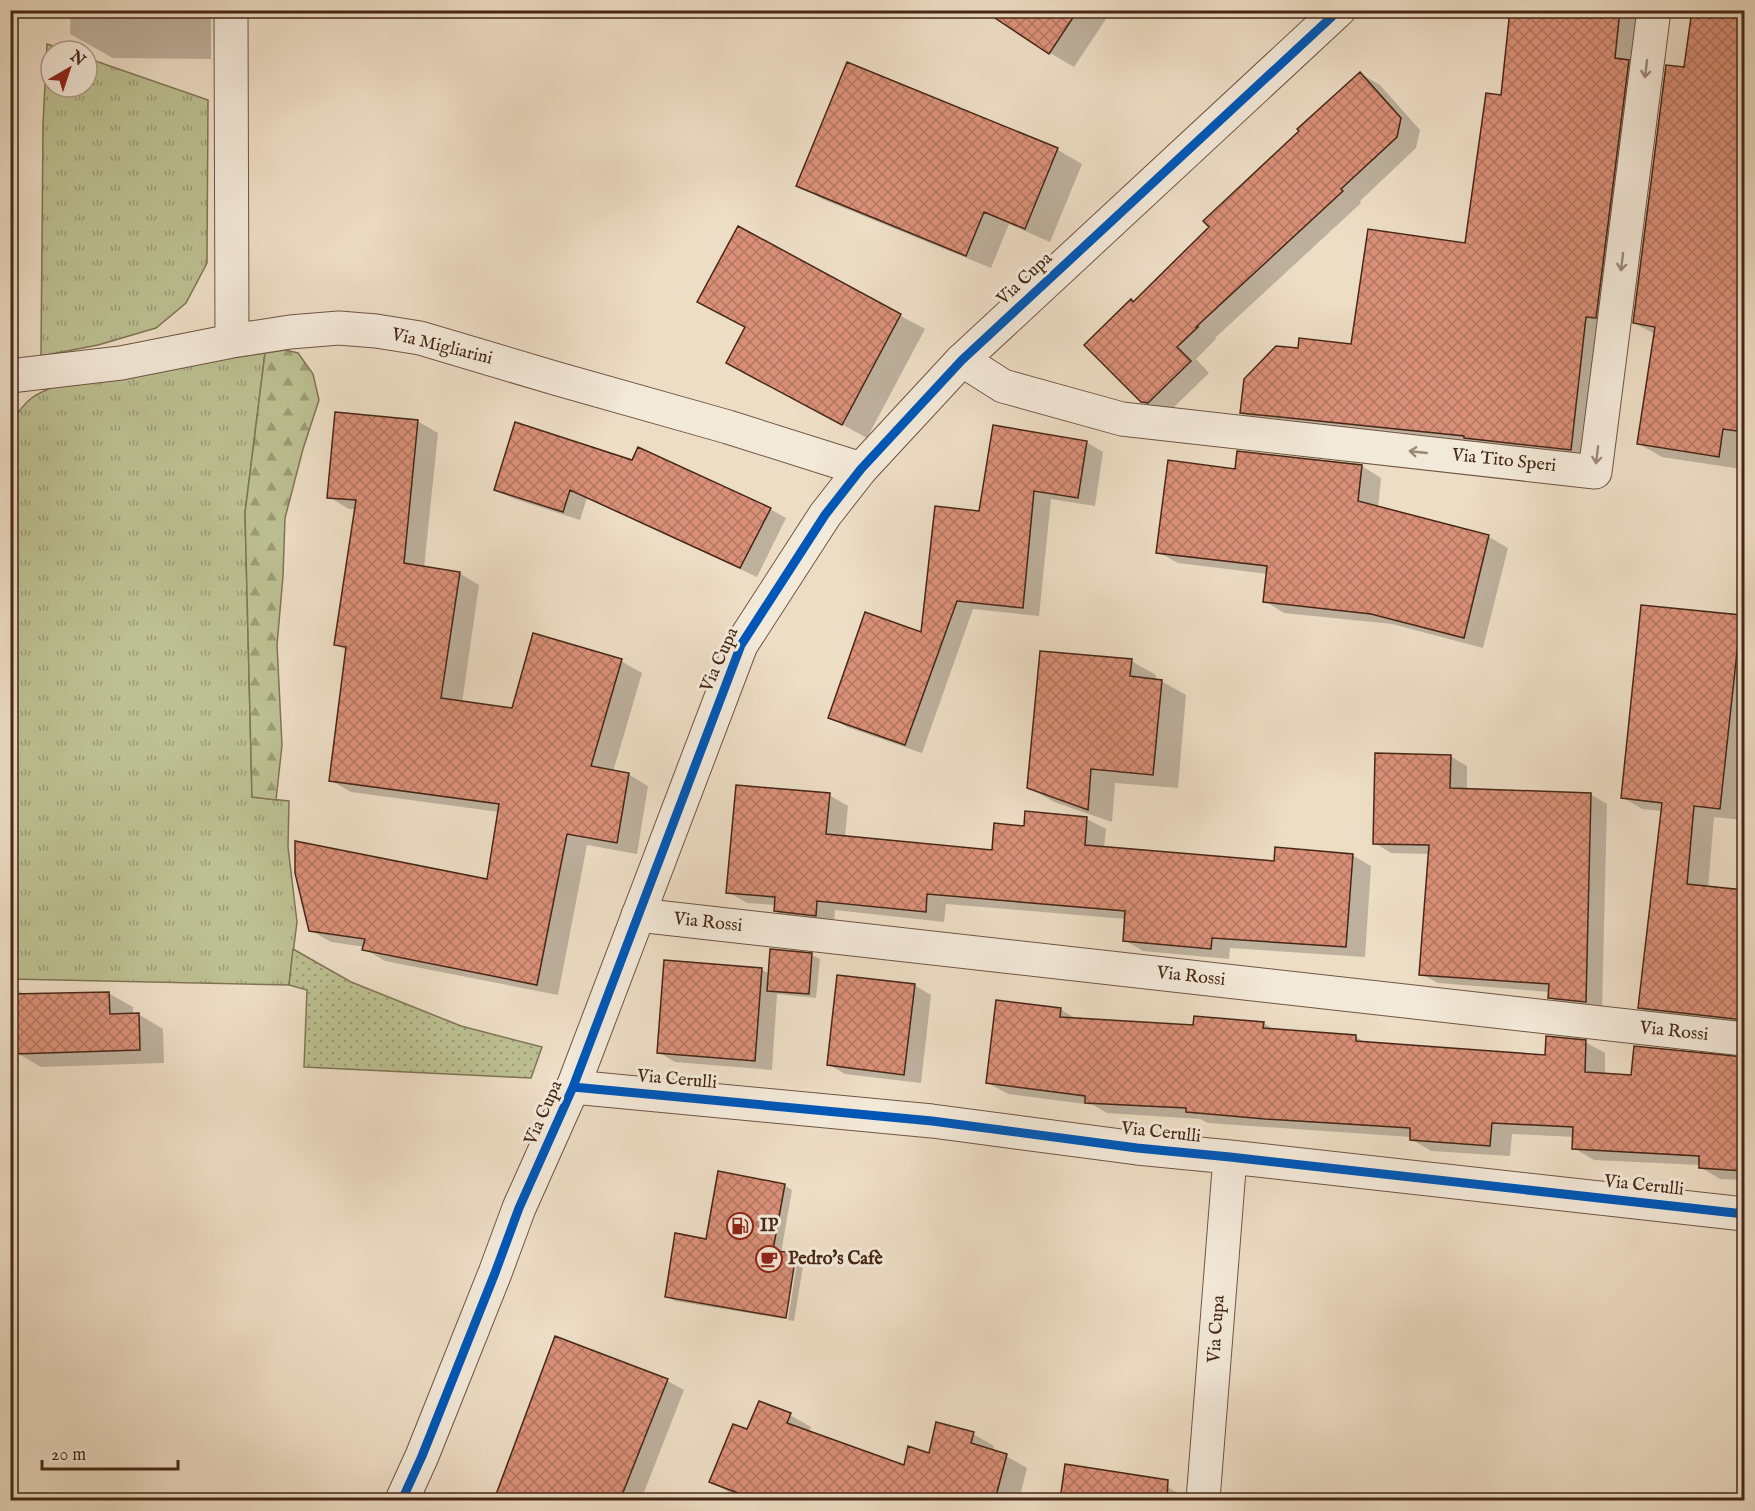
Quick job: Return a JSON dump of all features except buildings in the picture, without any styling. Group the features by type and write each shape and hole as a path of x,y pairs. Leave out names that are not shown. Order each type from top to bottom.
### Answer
{"street":[{"path":"231,10 232,340"},
{"name":"Via Cupa","path":"402,1500 427,1446 519,1208 573,1087 741,645 825,515 861,469 962,360 1339,10"},
{"name":"Via Tito Speri","path":"962,360 1003,386 1122,419 1595,472 1654,10"},
{"name":"Via Migliarini","path":"10,376 121,363 232,340 290,332 339,328 376,331 420,338 728,427 861,469"},
{"name":"Via Rossi","path":"638,915 1744,1040"},
{"name":"Via Cerulli","path":"573,1087 841,1111 1137,1148 1230,1156 1744,1214"},
{"name":"Via Cupa","path":"1203,1500 1230,1156"}],"green space":[{"path":"99,62 208,100 207,263 186,303 156,328 98,345 41,356 44,99 99,99"},
{"path":"285,350 298,353 313,374 319,400 303,449 285,518 277,645 282,745 276,800 252,797 245,513 265,353"},
{"path":"265,353 245,513 252,797 289,801 288,847 297,922 289,985 11,979 11,423 31,398 60,384"},
{"path":"293,949 351,982 461,1026 542,1047 531,1078 304,1067 307,990 289,985"}],"cycle path":[{"path":"402,1500 422,1456 519,1208 573,1087 741,645 825,515 861,469 962,360 1339,10"},
{"path":"573,1087 932,1121 1137,1148 1744,1214"}],"place":[{"name":"IP","path":"740,1226"},
{"name":"Pedro's Cafè","path":"769,1259"}]}
